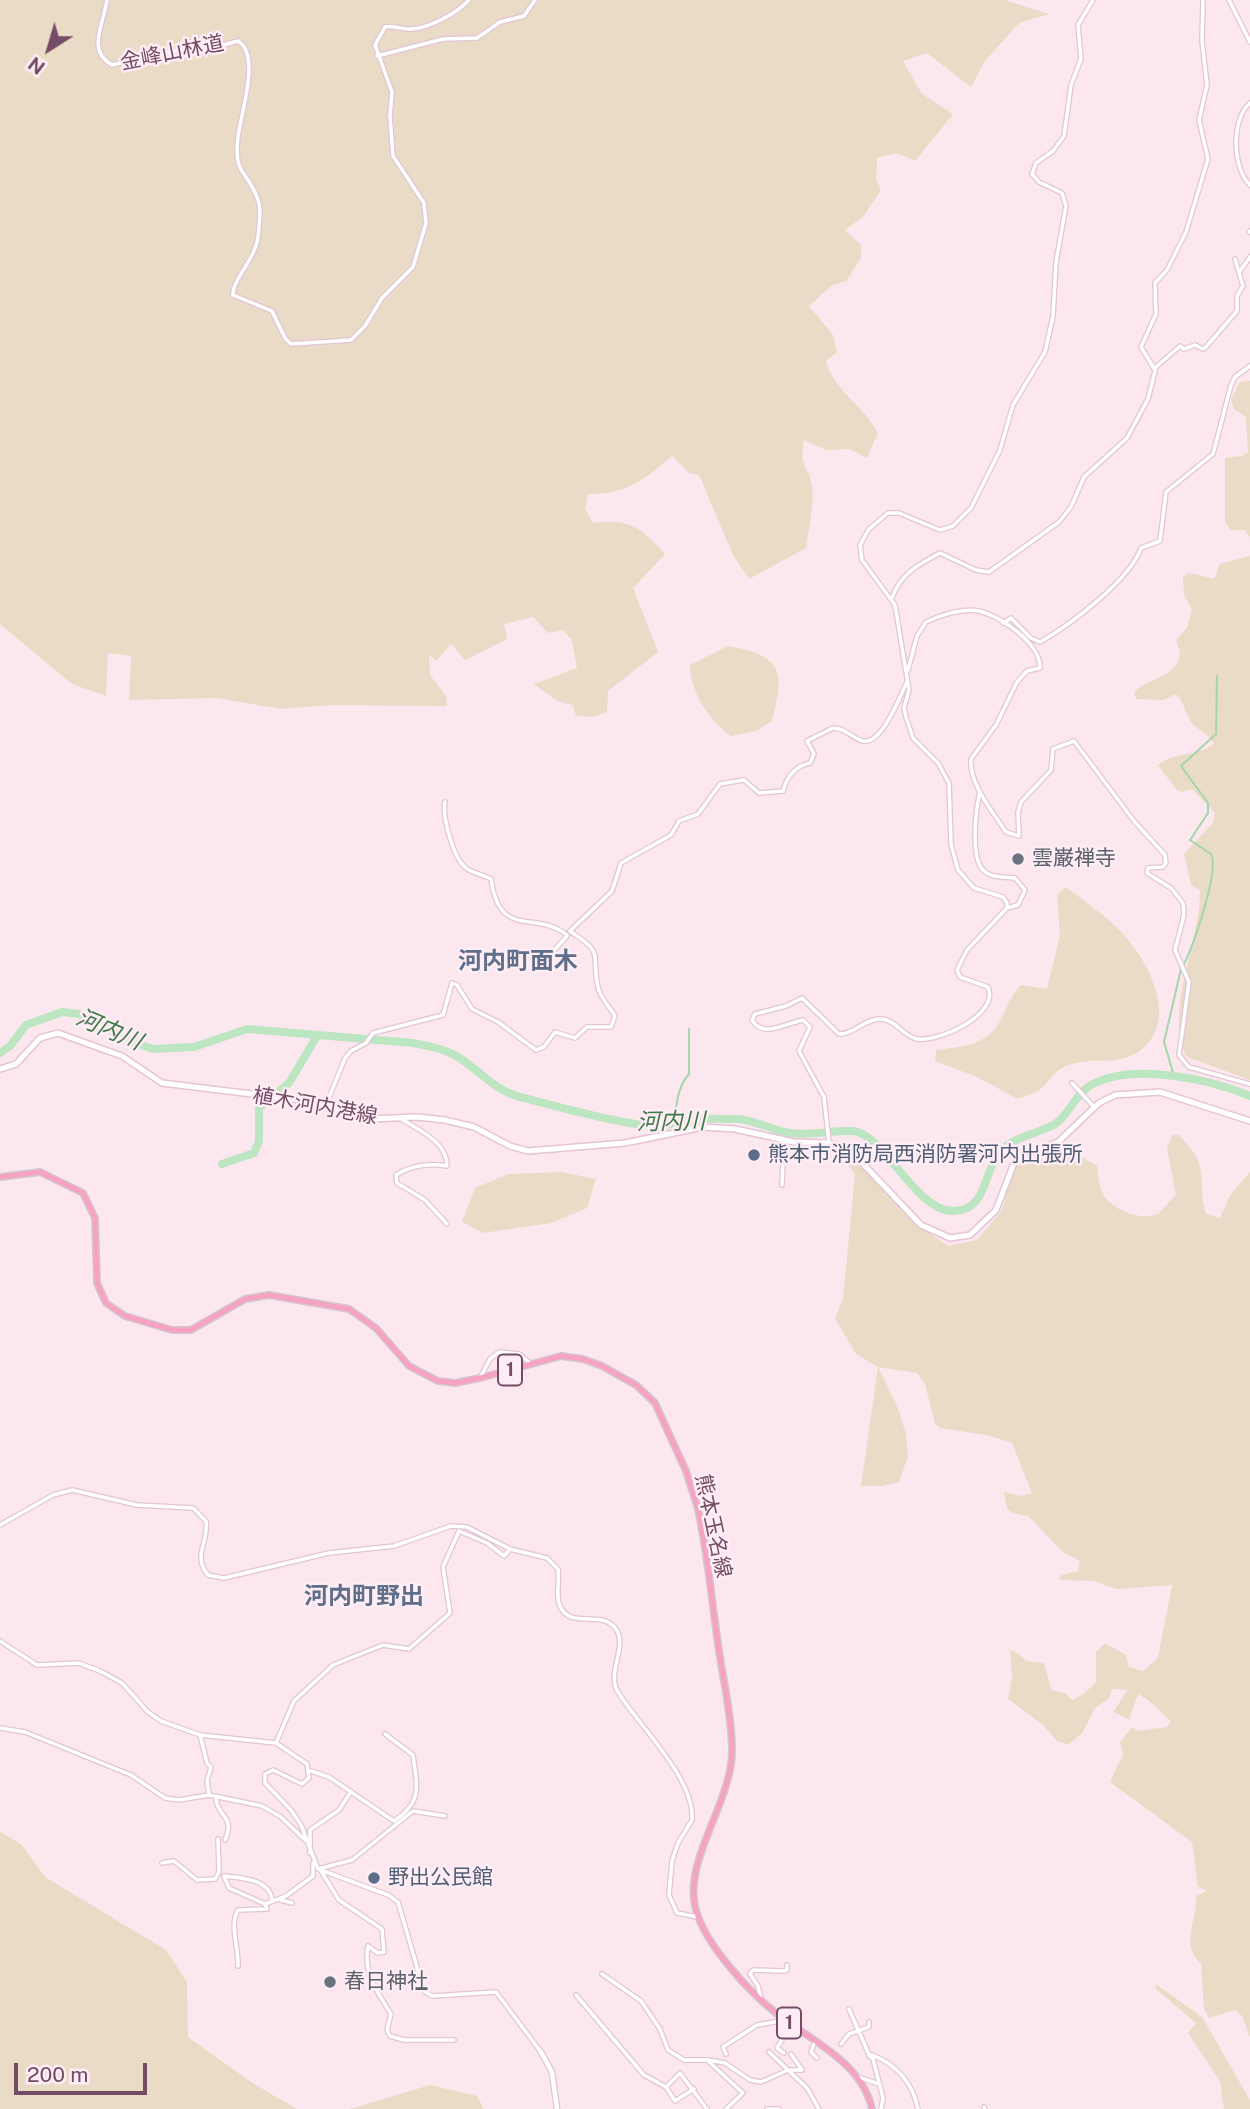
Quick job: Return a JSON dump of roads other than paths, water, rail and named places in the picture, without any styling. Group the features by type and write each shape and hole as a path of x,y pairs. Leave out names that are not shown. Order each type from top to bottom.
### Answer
{"main road":[{"name":"植木河内港線","path":"0,1069 16,1064 44,1036 58,1033 122,1056 162,1083 326,1105 370,1119 424,1117 462,1124 528,1151 625,1143 703,1127 735,1129 784,1140 829,1140 851,1151 921,1225 943,1235 961,1239 980,1228 996,1210 1016,1158 1058,1142 1107,1097 1160,1091 1250,1121"},
{"name":"熊本玉名線","path":"0,1177 40,1172 83,1193 95,1218 97,1283 106,1303 125,1317 181,1331 202,1326 237,1303 254,1297 269,1296 337,1306 361,1315 409,1366 426,1377 456,1382 561,1356 583,1359 640,1388 666,1422 690,1481 699,1514 732,1750 730,1775 695,1878 693,1895 698,1917 734,1970 761,2001 843,2062 856,2076 872,2109"}],"street":[{"name":"金峰山林道","path":"107,0 97,48 105,62 120,65 183,49 201,51 238,41 249,52 237,165 256,195 260,211 256,248 247,270 234,285 233,295 263,304 272,311 285,338 291,344 351,340 365,326 382,298 413,267 426,223 425,203 393,156 390,116 392,92 377,55"},
{"path":"469,0 460,10 423,25 409,29 385,27 375,45 377,55 443,39 477,38 500,22 524,16 535,0"},
{"path":"1007,908 1003,897 974,888 958,870 951,844 949,783 937,763 913,738 909,729 904,708 909,690 899,619 892,598 862,560 861,540 878,521 894,512 940,530 953,526 965,516 1000,450 1013,405 1045,352 1053,316 1056,262 1066,201 1062,193 1039,182 1032,174 1036,163 1053,151 1064,136 1070,85 1081,59 1078,25 1093,0"},
{"path":"1155,370 1141,347 1156,314 1156,283 1167,270 1186,232 1208,159 1199,120 1206,85 1202,41 1203,0"},
{"path":"1229,0 1250,42"},
{"path":"1250,103 1235,130 1241,172 1250,185"},
{"path":"1240,271 1250,257"},
{"path":"892,598 906,574 919,563 940,553 976,570 989,572 1059,522 1071,507 1084,477 1127,438 1147,398 1155,370 1180,346 1184,349 1195,345 1203,349 1213,342 1237,310 1237,296 1243,286 1234,259"},
{"path":"1003,623 1011,618 1031,638 1040,642 1077,616 1135,564 1141,548 1160,541 1166,492 1213,454 1231,385 1235,377 1250,366"},
{"path":"552,967 549,956 612,891 621,863 671,835 679,821 698,814 720,784 744,780 759,793 783,791 790,775 801,765 810,763 814,754 807,741 812,736 833,728 864,741 874,739 884,728 907,678 917,636 926,622 968,610 986,614 1003,623 1039,655 1040,668 1027,671 1017,682 996,725 973,756 971,768 981,791 1006,832 1019,836 1018,812 1021,802 1051,770 1053,749 1074,741 1134,821 1165,855 1166,863 1163,867 1148,867 1147,873 1171,888 1183,903 1184,915 1175,950 1189,982 1179,1055 1189,1067 1250,1084"},
{"path":"829,1140 824,1097 799,1051 809,1033 807,1022 794,1021 767,1030 754,1024 752,1016 802,998 839,1034 845,1034 876,1019 889,1020 906,1035 915,1038 951,1034 988,1003 991,995 988,987 960,977 957,970 967,950 1007,908 1018,905 1025,890 1015,878 992,876 982,869 976,856 977,806 981,791"},
{"path":"326,1105 345,1058 351,1051 366,1043 373,1033 443,1015 448,1006 450,986 454,982 472,1009 498,1022 536,1050 544,1047 555,1032 575,1038 587,1027 611,1027 615,1016 598,989 598,961 591,945 551,925 519,922 499,907 495,903 491,879 466,869 458,856 442,814 445,802"},
{"path":"1072,1083 1095,1108"},
{"path":"400,1118 433,1139 443,1150 447,1166 433,1163 416,1166 402,1171 395,1179 403,1189 425,1199 447,1224"},
{"path":"782,1185 785,1166 784,1140"},
{"path":"480,1378 490,1359 499,1352 519,1354 530,1363"},
{"path":"0,1525 53,1495 72,1490 137,1505 193,1508 206,1521 206,1538 199,1558 201,1565 208,1575 224,1578 329,1553 394,1546 451,1525 467,1527 510,1549 554,1562 560,1579 559,1606 570,1617 605,1621 615,1629 619,1643 614,1678 617,1691 666,1755 691,1807 692,1820 678,1843 672,1861 669,1895 677,1913 698,1917"},
{"path":"276,1743 294,1701 333,1665 383,1645 409,1649 450,1613 443,1567 459,1531 487,1543 504,1556 510,1549"},
{"path":"0,1641 37,1665 79,1664 102,1672 122,1683 154,1717 200,1735 276,1743 307,1764 309,1778 302,1784 273,1770 265,1774 264,1779 301,1825 314,1861 339,1900 382,1929 384,1952 378,1954 368,1947 366,1972 391,2014 387,2030 390,2036 404,2040 454,2039"},
{"path":"0,1728 25,1732 131,1775 165,1798 179,1800 209,1795 271,1810 305,1840"},
{"path":"310,1771 329,1777 392,1822 411,1809 417,1787 413,1755 385,1734"},
{"path":"200,1735 206,1763 211,1767 207,1781 209,1795"},
{"path":"310,1853 310,1830 339,1810 350,1793"},
{"path":"216,1797 218,1807 229,1820 230,1829 225,1840"},
{"path":"320,1870 352,1860 413,1811 445,1816"},
{"path":"163,1863 174,1861 197,1880 215,1879 219,1872 218,1839"},
{"path":"274,1900 268,1887 224,1875 229,1888 265,1903 274,1900 313,1876 314,1861"},
{"path":"320,1870 388,1895 398,1902 424,1991 432,1996 496,1992 541,2052 552,2072 557,2109"},
{"path":"274,1900 292,1903"},
{"path":"238,1966 239,1946 234,1927 236,1912 267,1909 265,1903"},
{"path":"761,2001 758,1986 750,1974 753,1970 783,1971 787,1970 787,1965"},
{"path":"602,1974 641,2001 660,2029 668,2050 684,2060 725,2063 750,2080 761,2082 788,2070 802,2070 791,2054"},
{"path":"576,1995 644,2075 666,2087 675,2101 694,2089"},
{"path":"849,2009 879,2084 883,2098 881,2109"},
{"path":"726,2054 723,2048 757,2025 785,2020 786,2031 777,2048 784,2053"},
{"path":"841,2044 849,2034 869,2027 869,2022"},
{"path":"815,2041 811,2052 817,2058"},
{"path":"769,2052 807,2088 819,2109"},
{"path":"870,2057 872,2055 894,2066 912,2090 918,2109"},
{"path":"707,2060 743,2093 726,2109"},
{"path":"666,2087 680,2073 707,2109"},
{"path":"856,2076 879,2084"},
{"path":"767,2109 779,2109"}],"waterway":[{"path":"1184,964 1209,891 1213,863 1211,854 1190,840 1208,813 1208,803 1181,766 1216,734 1217,676"},
{"path":"1174,1076 1164,1042 1181,969"},
{"name":"河内川","path":"0,1053 10,1046 26,1025 62,1012 79,1014 132,1042 153,1049 194,1047 247,1029 413,1043 453,1054 511,1094 613,1120 656,1126 697,1119 739,1119 790,1133 853,1131 865,1135 877,1145 927,1200 940,1208 954,1211 964,1209 978,1199 1001,1150 1055,1124 1085,1089 1108,1078 1149,1074 1170,1076 1214,1084 1250,1096"},
{"path":"677,1124 678,1098 689,1074 689,1029"},
{"path":"222,1164 254,1153 259,1141 259,1108 289,1083 317,1036"}],"place":[{"name":"雲巌禅寺","path":"1018,859"},
{"name":"熊本市消防局西消防署河内出張所","path":"754,1155"},
{"name":"野出公民館","path":"374,1878"},
{"name":"春日神社","path":"330,1982"}],"district":[{"name":"河内町面木","path":"518,962"},
{"name":"河内町野出","path":"364,1597"}]}
